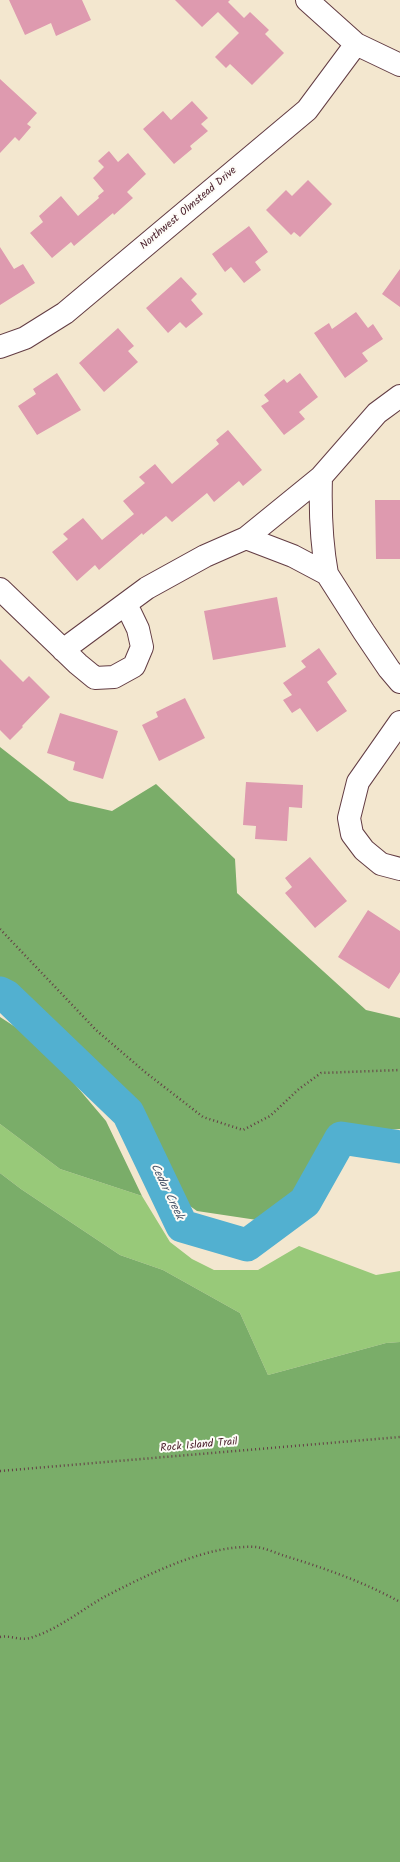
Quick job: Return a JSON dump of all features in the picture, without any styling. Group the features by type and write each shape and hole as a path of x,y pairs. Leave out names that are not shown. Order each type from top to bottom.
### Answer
{"street":[{"path":"306,0 356,44 400,65"},
{"name":"Northwest Olmstead Drive","path":"0,347 25,338 65,313 307,110 356,44"},
{"path":"63,650 147,588 205,556 246,538 321,477 377,413 400,396"},
{"path":"321,477 320,517 322,549 327,574 368,638 400,682"},
{"path":"246,538 293,556 327,574"},
{"path":"0,589 63,650 95,678 114,677 134,666 142,647 138,629 126,604"},
{"path":"400,722 358,782 349,818 352,834 364,850 381,864 400,869"}],"path":[{"path":"0,929 96,1030 203,1118 243,1130 270,1116 299,1089 321,1073 400,1070"},
{"name":"Rock Island Trail","path":"0,1471 400,1436"},
{"path":"0,1637 6,1636 28,1639 49,1631 104,1597 166,1568 213,1551 256,1547 343,1576 377,1590 400,1602"}],"green space":[{"path":"0,747 69,801 112,811 156,784 235,859 237,893 366,1010 400,1018 400,1129 373,1131 347,1158 287,1206 257,1220 197,1211 180,1199 137,1111 62,1033 0,981"},
{"path":"0,1017 23,1032 67,1075 106,1121 142,1196 60,1169 0,1124"},
{"path":"0,1124 60,1169 142,1196 170,1242 192,1259 214,1270 258,1270 299,1246 376,1275 400,1271 400,1342 386,1343 268,1375 240,1313 163,1270 120,1255 21,1189 0,1173"},
{"path":"0,1173 21,1189 120,1255 163,1270 240,1313 268,1375 386,1343 400,1342 400,1862 0,1862"}],"building":[{"path":"9,0 82,0 91,20 56,36 51,23 25,35"},
{"path":"175,0 230,0 228,2 244,18 250,12 269,30 265,34 284,53 252,85 230,64 226,68 215,57 239,33 218,12 202,27"},
{"path":"0,79 37,113 27,124 31,127 19,141 15,137 0,153"},
{"path":"192,101 208,118 201,124 208,131 190,146 192,149 174,164 143,129 163,111 171,120"},
{"path":"109,151 118,162 128,153 146,174 127,192 133,198 114,215 113,213 74,246 71,242 52,258 30,233 43,222 39,216 61,196 78,216 99,198 98,196 104,191 93,178 104,167 98,161"},
{"path":"308,180 332,204 300,237 294,232 291,235 266,210 286,190 292,196"},
{"path":"249,226 268,252 255,262 261,270 244,283 231,267 225,272 212,254"},
{"path":"0,247 14,269 23,264 35,283 0,305"},
{"path":"400,269 400,307 382,294"},
{"path":"181,277 197,294 191,300 203,314 186,328 180,322 168,333 146,308"},
{"path":"356,312 368,328 373,324 383,339 362,353 368,361 345,378 314,333 329,323 332,329"},
{"path":"118,328 134,346 128,351 138,362 104,392 79,363"},
{"path":"57,373 81,410 37,435 18,406 36,394 33,389"},
{"path":"300,373 318,397 299,412 305,419 284,435 261,406 269,401 264,395 284,379 287,383"},
{"path":"228,430 262,470 243,486 239,481 214,502 207,493 172,522 166,516 143,535 142,533 99,570 95,565 77,581 52,552 68,539 63,534 83,518 102,540 134,514 123,501 145,483 139,477 155,464 172,484 219,444 216,440"},
{"path":"375,500 400,500 400,559 376,559"},
{"path":"277,597 286,647 213,660 204,611"},
{"path":"319,648 337,674 327,682 347,711 317,732 300,708 292,713 283,700 292,695 283,683 306,667 301,661"},
{"path":"0,659 23,682 29,676 50,697 10,740 0,730"},
{"path":"185,698 205,738 159,761 142,725 158,717 156,712"},
{"path":"60,713 118,731 103,779 73,770 75,762 47,753"},
{"path":"246,782 303,785 302,808 289,807 287,841 255,839 256,826 243,825"},
{"path":"310,857 347,901 315,928 285,893 292,887 285,878"},
{"path":"368,910 400,931 400,972 389,989 338,957"}],"waterway":[{"name":"Cedar Creek","path":"0,993 6,996 128,1113 182,1226 247,1245 305,1202 341,1138 400,1147"}]}
